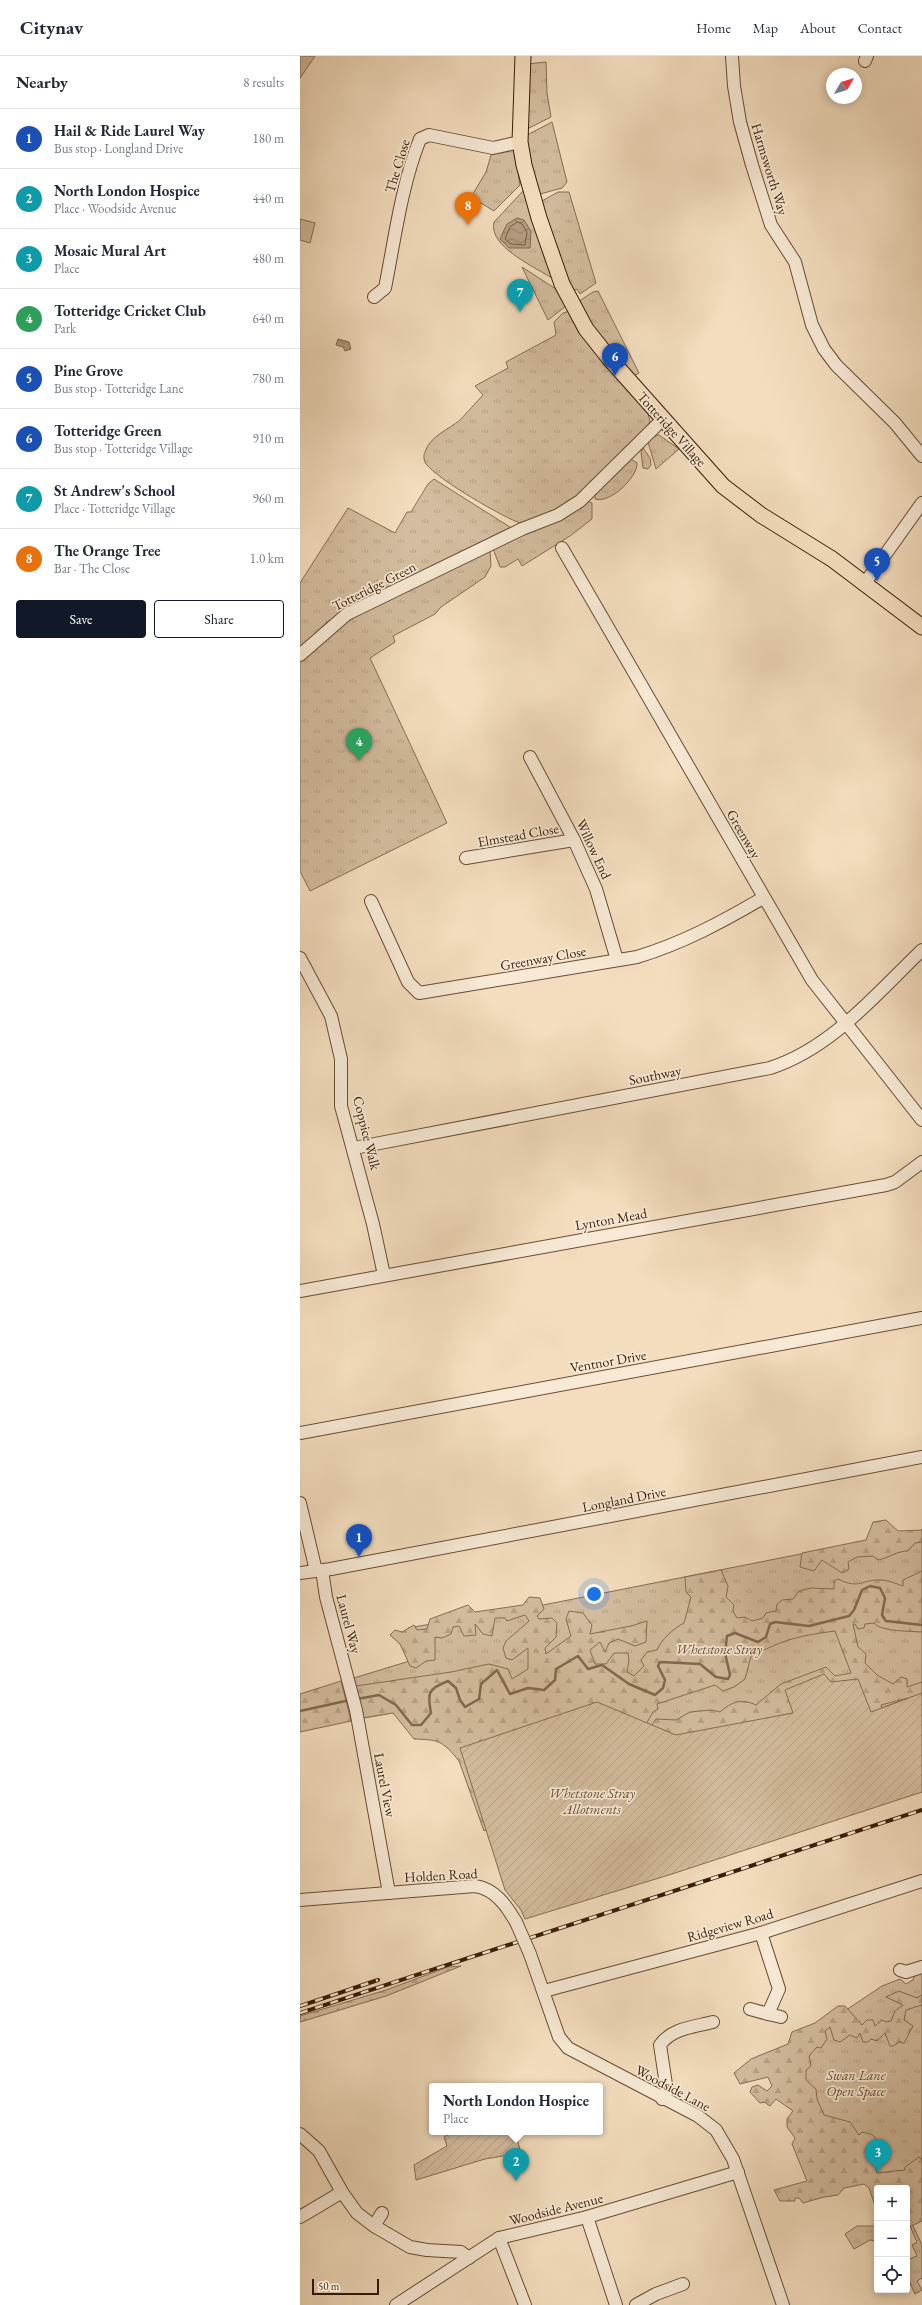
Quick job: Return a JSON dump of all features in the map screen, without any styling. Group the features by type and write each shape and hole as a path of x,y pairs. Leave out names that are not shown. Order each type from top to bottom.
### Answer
{"main road":[{"name":"Totteridge Village","path":"523,56 520,142 539,218 562,284 596,343 662,420 723,486 742,502 808,543 865,583 922,627"}],"street":[{"name":"Harmsworth Way","path":"732,56 734,86 740,122 756,181 771,224 795,262 812,325 824,349 836,365 895,423 922,456"},
{"name":"The Close","path":"374,297 385,288 402,198 412,160 420,139 429,135 493,148 520,142"},
{"name":"Totteridge Green","path":"300,655 347,614 522,529 558,515 580,502 662,420"},
{"path":"865,583 922,503"},
{"name":"Greenway","path":"562,548 763,898 812,980 845,1024 922,1120"},
{"name":"Willow End","path":"530,757 574,840 596,889 617,960"},
{"name":"Elmstead Close","path":"466,858 574,840"},
{"name":"Greenway Close","path":"371,901 408,982 418,993 637,957 672,946 727,919 763,898"},
{"name":"Southway","path":"354,1148 770,1068 786,1063 819,1045 845,1024 922,950"},
{"name":"Coppice Walk","path":"300,958 332,1016 341,1059 341,1106 354,1148 384,1275"},
{"name":"Lynton Mead","path":"300,1291 886,1185 895,1182 922,1162"},
{"name":"Ventnor Drive","path":"300,1433 922,1318"},
{"name":"Longland Drive","path":"300,1573 323,1570 922,1457"},
{"name":"Laurel Way","path":"300,1503 323,1570 326,1597 350,1684"},
{"name":"Laurel View","path":"350,1684 390,1893"},
{"name":"Ridgeview Road","path":"544,1991 761,1933 922,1881"},
{"name":"Holden Road","path":"300,1900 475,1886 483,1887 500,1898 516,1922 544,1991"},
{"path":"761,1933 779,1989 768,2014"},
{"path":"900,1970 906,1972 922,1967"},
{"name":"Woodside Lane","path":"544,1991 559,2037 568,2048 698,2116 716,2130 726,2144 738,2172 783,2305"},
{"path":"750,2009 781,2017"},
{"path":"662,2098 667,2091 660,2045 666,2037 673,2032 713,2022"},
{"path":"300,2134 319,2151 342,2192 357,2213 374,2226 410,2247 427,2250 461,2252 469,2258"},
{"name":"Woodside Avenue","path":"396,2305 499,2238 587,2217 738,2172"},
{"path":"300,2217 342,2192"},
{"path":"374,2226 382,2213"},
{"path":"587,2217 616,2305"},
{"path":"499,2238 526,2305"},
{"path":"636,2305 656,2294 683,2284"}],"green space":[{"path":"300,56 315,56 300,78"},
{"path":"546,62 547,93 551,117 529,128 526,128 527,64"},
{"path":"552,122 567,182 562,188 540,194 531,170 525,138 527,135"},
{"path":"514,146 520,185 494,211 471,197 486,172 492,152"},
{"path":"524,190 554,277 550,277 513,254 498,239 494,231 494,222"},
{"path":"558,192 569,192 596,283 580,294 577,289 573,291 540,202"},
{"path":"300,219 315,223 310,243 300,240"},
{"path":"522,267 559,291 566,306 548,320"},
{"path":"598,291 639,373 634,376 596,332 578,302 593,292"},
{"path":"570,311 606,363 648,413 650,422 644,432 611,468 575,500 565,507 544,517 522,524 486,506 444,479 426,464 424,454 427,446 435,437 460,420 483,395 475,386 508,368 506,362 556,335 554,322 563,313"},
{"path":"659,435 679,449 656,469 648,442 652,437"},
{"path":"643,448 650,458 651,465 648,469 643,468 641,452"},
{"path":"631,459 637,463 636,469 628,482 608,497 595,499 595,493"},
{"path":"434,479 513,529 327,622 300,648 300,583 348,508 395,533 407,512 411,512 428,484"},
{"path":"587,501 592,503 592,519 570,536 522,566 518,559 505,567 500,567 492,546"},
{"path":"490,551 491,566 485,577 441,607 435,614 393,636 395,642 370,658 447,823 310,891 300,871 300,657 341,621"},
{"path":"886,1520 898,1531 922,1530 922,1542 915,1543 908,1551 900,1552 878,1560 873,1556 857,1557 848,1562 849,1569 842,1573 822,1560 814,1571 800,1567 802,1553 866,1540 873,1522"},
{"name":"Whetstone Stray","path":"922,1530 922,1693 871,1712 793,1713 676,1735 404,1711 363,1718 354,1678 416,1659 408,1628 543,1605"},
{"path":"721,1570 728,1586 726,1597 734,1605 733,1611 737,1618 745,1617 752,1621 763,1618 766,1613 776,1611 777,1604 782,1600 793,1599 799,1591 811,1588 834,1589 834,1581 838,1579 851,1584 884,1580 903,1586 903,1580 922,1571 922,1632 890,1630 874,1623 865,1624 864,1628 858,1629 855,1624 853,1624 858,1647 866,1654 865,1663 877,1675 893,1684 901,1677 907,1679 907,1687 922,1682 922,1710 908,1698 881,1705 885,1718 793,1713 755,1721 701,1749 649,1729 656,1719 676,1720 690,1712 711,1710 720,1712 737,1702 746,1702 756,1705 781,1684 826,1667 835,1676 851,1673 835,1631 794,1638 784,1641 755,1655 752,1653 745,1679 734,1687 723,1691 715,1685 657,1704 658,1709 653,1712 645,1726 502,1823 484,1831 459,1761 444,1745 435,1741 414,1739 393,1713 363,1718 356,1686 451,1672 489,1664 508,1669 512,1679 528,1669 528,1648 512,1660 506,1658 503,1648 506,1641 529,1621 525,1615 507,1621 505,1618 495,1618 492,1636 483,1634 475,1624 476,1635 464,1636 459,1626 453,1627 451,1634 442,1638 435,1637 435,1660 426,1661 416,1668 410,1666 400,1644 390,1635 395,1630 402,1632 414,1625 417,1630 427,1629 430,1619 468,1605 475,1612 523,1605 529,1597 540,1598 544,1609 537,1616 539,1619 552,1618 557,1623 556,1637 545,1648 546,1654 571,1636 566,1619 569,1611 583,1613 592,1625 590,1634 631,1626 647,1621 646,1642 635,1646 618,1639 609,1643 605,1652 600,1642 590,1650 595,1664 606,1664 614,1653 628,1653 629,1660 627,1672 634,1676 644,1666 641,1660 647,1652 657,1650 668,1635 684,1623 691,1597 686,1592 685,1577"},
{"name":"Whetstone Stray Allotments","path":"824,1674 831,1682 858,1679 871,1712 922,1693 922,1792 672,1874 525,1919 521,1910 505,1890 460,1748 597,1702 676,1735 793,1713 785,1690"},
{"path":"341,1681 351,1721 300,1732 300,1694"},
{"path":"461,1966 386,1996 300,2022 300,2016 386,1990 448,1967"},
{"name":"Swan Lane Open Space","path":"922,1972 922,2210 910,2214 910,2185 874,2185 874,2193 869,2173 833,2186 799,2118 773,2059 882,1986 900,1979 906,1984 913,1980 915,1974"},
{"path":"899,1991 917,1998 922,1995 922,2005 906,2010 904,2020 913,2026 904,2043 899,2042 893,2046 890,2046 885,2033 877,2041 871,2039 868,2042 863,2042 860,2033 857,2038 850,2035 840,2042 834,2040 830,2027 825,2031 827,2039 821,2048 817,2047 809,2056 811,2066 806,2070 806,2080 816,2089 817,2099 824,2115 850,2122 859,2135 862,2132 873,2135 882,2148 880,2162 875,2165 877,2173 905,2170 905,2167 919,2157 922,2159 922,2221 910,2227 910,2185 874,2185 874,2202 869,2188 864,2184 844,2188 838,2195 803,2203 799,2198 795,2198 795,2201 780,2201 774,2190 807,2181 792,2144 795,2138 787,2127 787,2119 793,2111 776,2099 770,2106 764,2102 760,2103 750,2092 752,2087 758,2085 767,2091 772,2086 768,2077 740,2084 734,2073 751,2059 788,2044 792,2032 815,2023 838,2006 845,2006 862,2025 867,2020 873,2020 875,2026 882,2020 886,2022 891,2021 895,2011 903,2005 886,1997"},
{"path":"448,2135 516,2135 521,2153 485,2159 416,2180 414,2165 447,2146 444,2137"},
{"name":"Swan Lane Open Space","path":"910,2219 922,2245 922,2278 917,2281 922,2290 915,2294 910,2283 910,2259 917,2256 912,2245 917,2242 910,2226"},
{"path":"857,2226 874,2226 874,2241 870,2240 854,2249 845,2234"}],"water":[{"path":"517,218 524,220 531,231 530,248 509,248 500,239 507,224"},
{"path":"338,339 349,342 351,349 345,351 343,347 336,345"}],"waterway":[{"path":"357,1699 379,1695 396,1705 412,1725 421,1725 431,1713 429,1696 430,1692 436,1686 448,1681 456,1688 460,1700 465,1707 479,1699 481,1684 497,1670 510,1694 528,1688 544,1690 555,1680 556,1669 578,1656 588,1669 602,1665 629,1684 655,1695 663,1688 665,1680 658,1666 660,1662 700,1664 716,1677 728,1679 730,1675 725,1653 727,1636 735,1633 758,1642 766,1637 770,1624 775,1622 809,1626 849,1616 854,1610 862,1590 870,1586 880,1588 885,1598 882,1615 886,1621 922,1625"},
{"path":"300,1711 350,1700"}],"railway":[{"path":"300,2013 922,1810"},
{"path":"300,2006 378,1980"}],"place":[{"name":"The Orange Tree","path":"468,225"},
{"name":"St Andrew's School","path":"520,312"},
{"name":"Totteridge Green","path":"615,376"},
{"name":"Pine Grove","path":"877,581"},
{"name":"Totteridge Cricket Club","path":"359,761"},
{"name":"Hail & Ride Laurel Way","path":"359,1557"},
{"name":"Mosaic Mural Art","path":"878,2172"},
{"name":"North London Hospice","path":"516,2181"}]}
